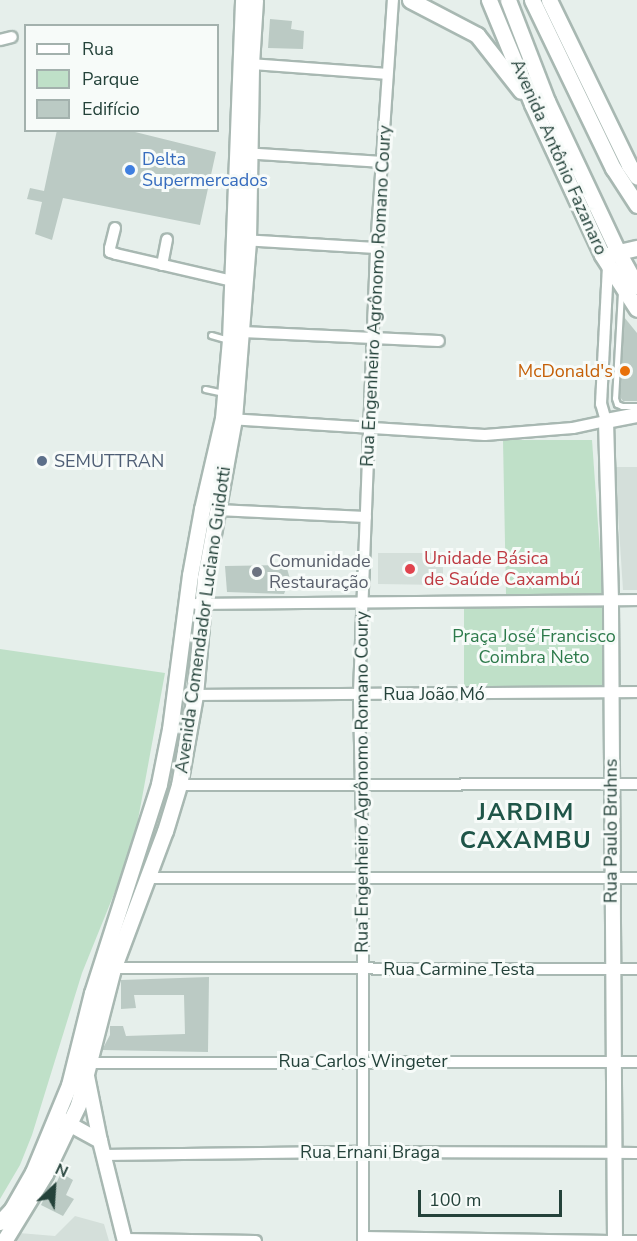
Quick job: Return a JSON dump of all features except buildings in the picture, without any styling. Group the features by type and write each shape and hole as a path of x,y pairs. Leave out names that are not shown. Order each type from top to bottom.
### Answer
{"main road":[{"name":"Avenida Comendador Luciano Guidotti","path":"4,1241 40,1184 63,1121 69,1084 92,993 108,967 146,878 165,831 179,785 195,695 203,605 229,419 236,336 242,153 243,0"},
{"name":"Avenida Comendador Luciano Guidotti","path":"242,153 255,0"},
{"path":"410,0 477,35 532,104"},
{"name":"Avenida Antônio Fazanaro","path":"489,0 532,104 609,257 632,278 637,309"},
{"name":"Avenida Antônio Fazanaro","path":"508,0 609,257"},
{"path":"532,0 561,42 626,170 637,205"},
{"path":"549,0 561,42"},
{"path":"477,35 505,35 527,47"},
{"path":"494,57 495,42 505,35"},
{"name":"Avenida Comendador Luciano Guidotti","path":"0,1222 12,1209 63,1121 88,1069 108,967 159,784 170,729 186,602 202,509 229,419 225,393 236,336 232,281 240,240"},
{"path":"609,257 637,248"}],"street":[{"name":"Rua Engenheiro Agrônomo Romano Coury","path":"363,1239 363,876 358,693 376,248 393,0"},
{"path":"0,40 12,37"},
{"path":"251,64 387,74"},
{"path":"242,153 382,162"},
{"path":"115,228 110,252 232,281"},
{"path":"162,265 167,239"},
{"path":"240,240 376,248"},
{"path":"606,421 601,404 609,257"},
{"path":"236,336 373,336 439,341"},
{"path":"229,419 485,435 573,428 637,415"},
{"name":"Rua Paulo Bruhns","path":"606,421 611,600 611,879 617,1241"},
{"path":"217,510 366,517"},
{"path":"186,602 203,605 637,600"},
{"name":"Rua João Mó","path":"195,695 637,692"},
{"path":"179,785 637,784"},
{"path":"146,878 363,876 637,878"},
{"name":"Rua Carmine Testa","path":"108,967 637,969"},
{"name":"Rua Carlos Wingeter","path":"88,1069 362,1060 637,1062"},
{"path":"88,1069 102,1148 125,1240 256,1241"},
{"path":"63,1121 102,1148"},
{"name":"Rua Ernani Braga","path":"102,1148 637,1153"},
{"path":"363,1239 610,1241"},
{"path":"617,1241 637,1241"}],"lane":[{"path":"632,278 615,398 616,404 637,406"},
{"path":"211,335 236,336"},
{"path":"205,389 225,393"}],"shaded area":[{"path":"615,467 637,467 637,590 623,590"},
{"name":"Unidade Básica de Saúde Caxambú","path":"378,553 443,553 443,585 378,584"},
{"path":"75,1216 104,1224 109,1241 10,1241 19,1233 55,1236"}],"green space":[{"path":"503,440 592,440 603,595 506,594"},
{"name":"Praça José Francisco Coimbra Neto","path":"464,605 604,605 604,690 464,690"},
{"path":"0,649 165,673 133,847 82,973 32,1135 20,1165 0,1199"}],"place":[{"name":"Delta Supermercados","path":"130,170"},
{"name":"McDonald's","path":"625,371"},
{"name":"SEMUTTRAN","path":"42,461"},
{"name":"Unidade Básica de Saúde Caxambú","path":"410,569"},
{"name":"Comunidade Restauração","path":"257,572"}],"district":[{"name":"JARDIM CAXAMBU","path":"526,827"}]}
